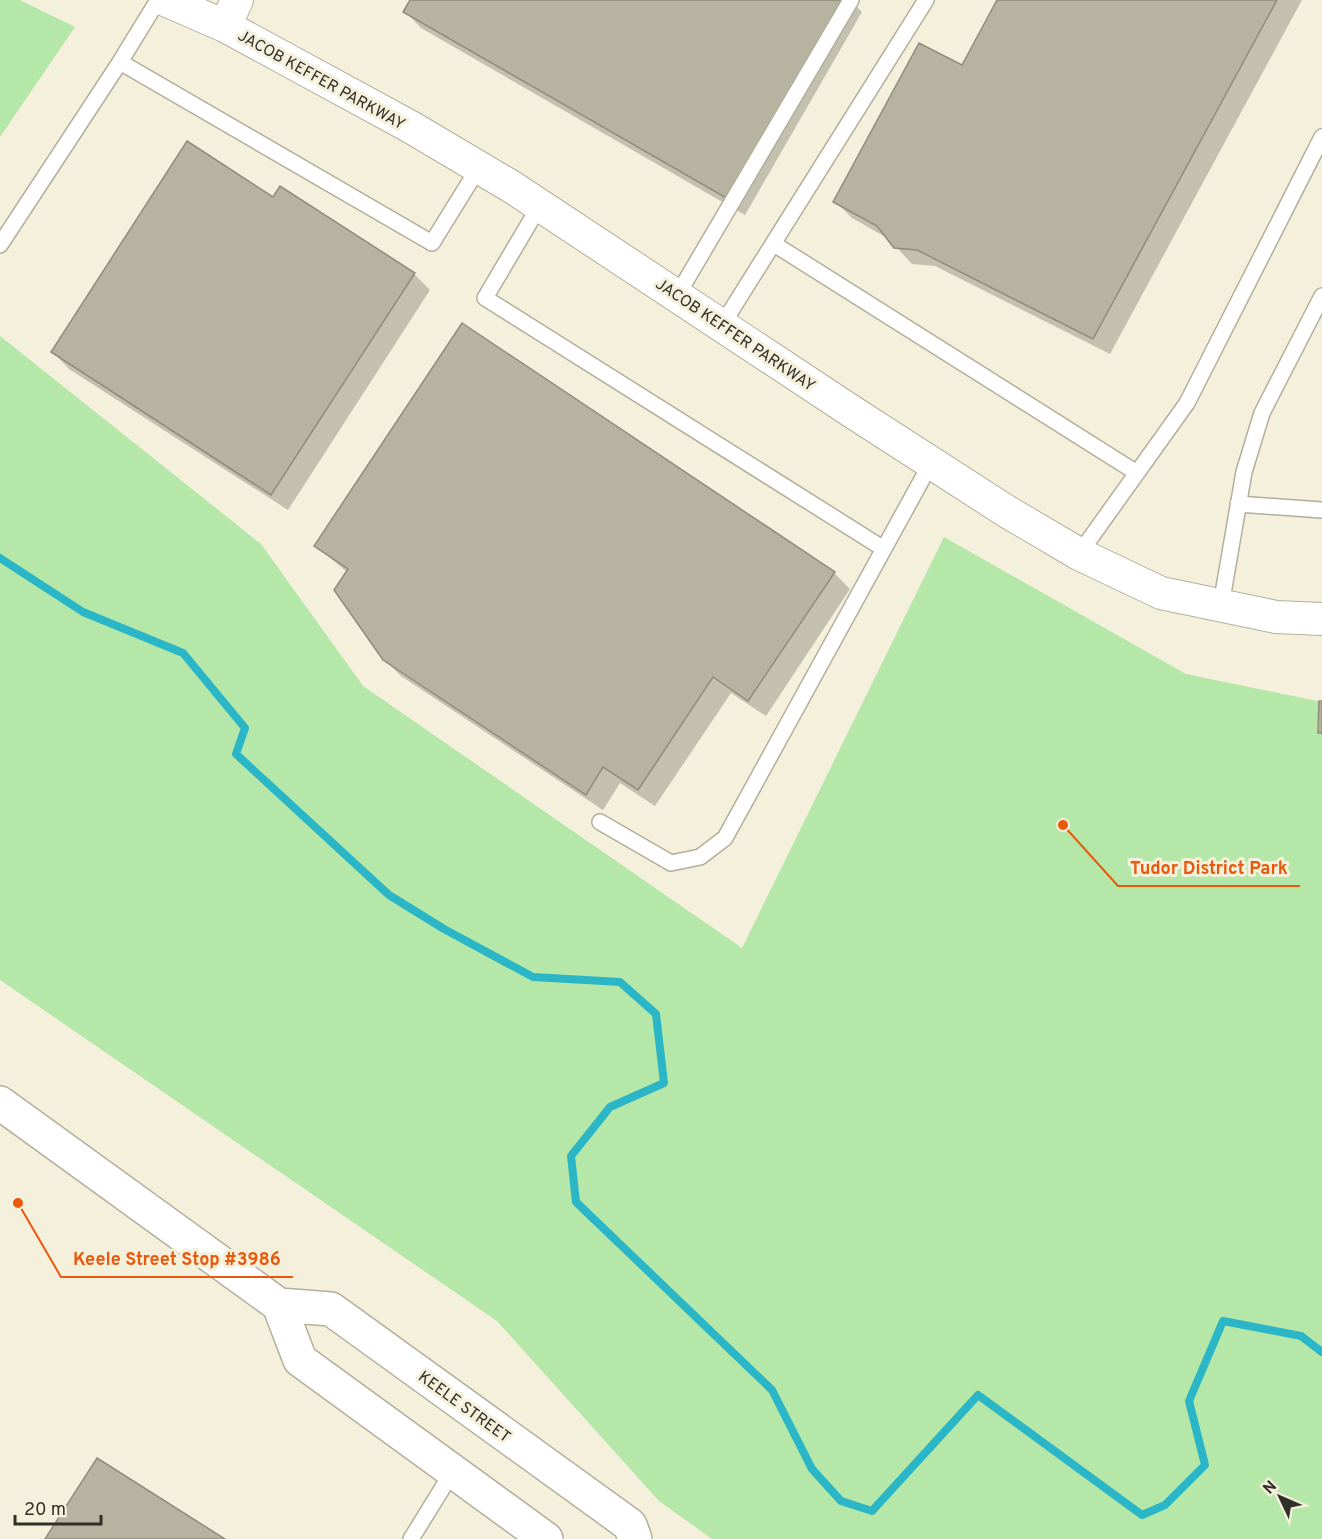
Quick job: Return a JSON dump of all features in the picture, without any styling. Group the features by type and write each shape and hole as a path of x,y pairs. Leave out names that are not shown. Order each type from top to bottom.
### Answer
{"main road":[{"path":"0,1103 279,1305 300,1360 546,1539"},
{"name":"KEELE STREET","path":"279,1305 331,1309 630,1524 635,1539"}],"street":[{"name":"JACOB KEFFER PARKWAY","path":"165,0 231,13 540,205 931,463 1079,554 1161,593 1276,617 1322,619"}],"lane":[{"path":"0,245 158,0"},
{"path":"678,294 851,0"},
{"path":"722,325 926,0"},
{"path":"120,62 432,243 478,167"},
{"path":"1079,554 1187,403 1322,137"},
{"path":"540,205 485,298 884,549"},
{"path":"774,244 1137,473"},
{"path":"1221,605 1244,472 1262,413 1322,296"},
{"path":"600,822 671,863 700,857 725,838 931,463"},
{"path":"1238,504 1322,510"},
{"path":"411,1539 453,1471"}],"green space":[{"path":"0,0 20,0 75,27 0,137"},
{"path":"0,336 261,544 363,686 742,948 944,537 1186,674 1322,702 1322,1539 712,1539 659,1501 497,1321 0,980"}],"building":[{"path":"410,0 843,0 728,199 403,12"},
{"path":"997,0 1277,0 1093,339 917,250 894,248 877,226 833,202 919,43 962,65"},
{"path":"187,141 273,197 280,186 415,273 271,495 51,352"},
{"path":"462,323 835,572 748,701 713,677 638,790 603,767 586,795 383,660 334,590 348,569 314,546"},
{"path":"1319,701 1322,701 1322,733 1318,733"},
{"path":"97,1458 225,1539 45,1539"}],"waterway":[{"path":"0,558 83,612 183,653 245,728 236,754 389,895 444,929 533,977 620,982 656,1014 664,1083 610,1107 571,1156 576,1202 772,1390 812,1469 841,1501 872,1511 978,1395 1142,1515 1165,1505 1205,1465 1189,1401 1223,1321 1301,1336 1322,1352"}],"place":[{"name":"Tudor District Park","path":"1063,825"},
{"name":"Keele Street Stop #3986","path":"18,1203"}]}
